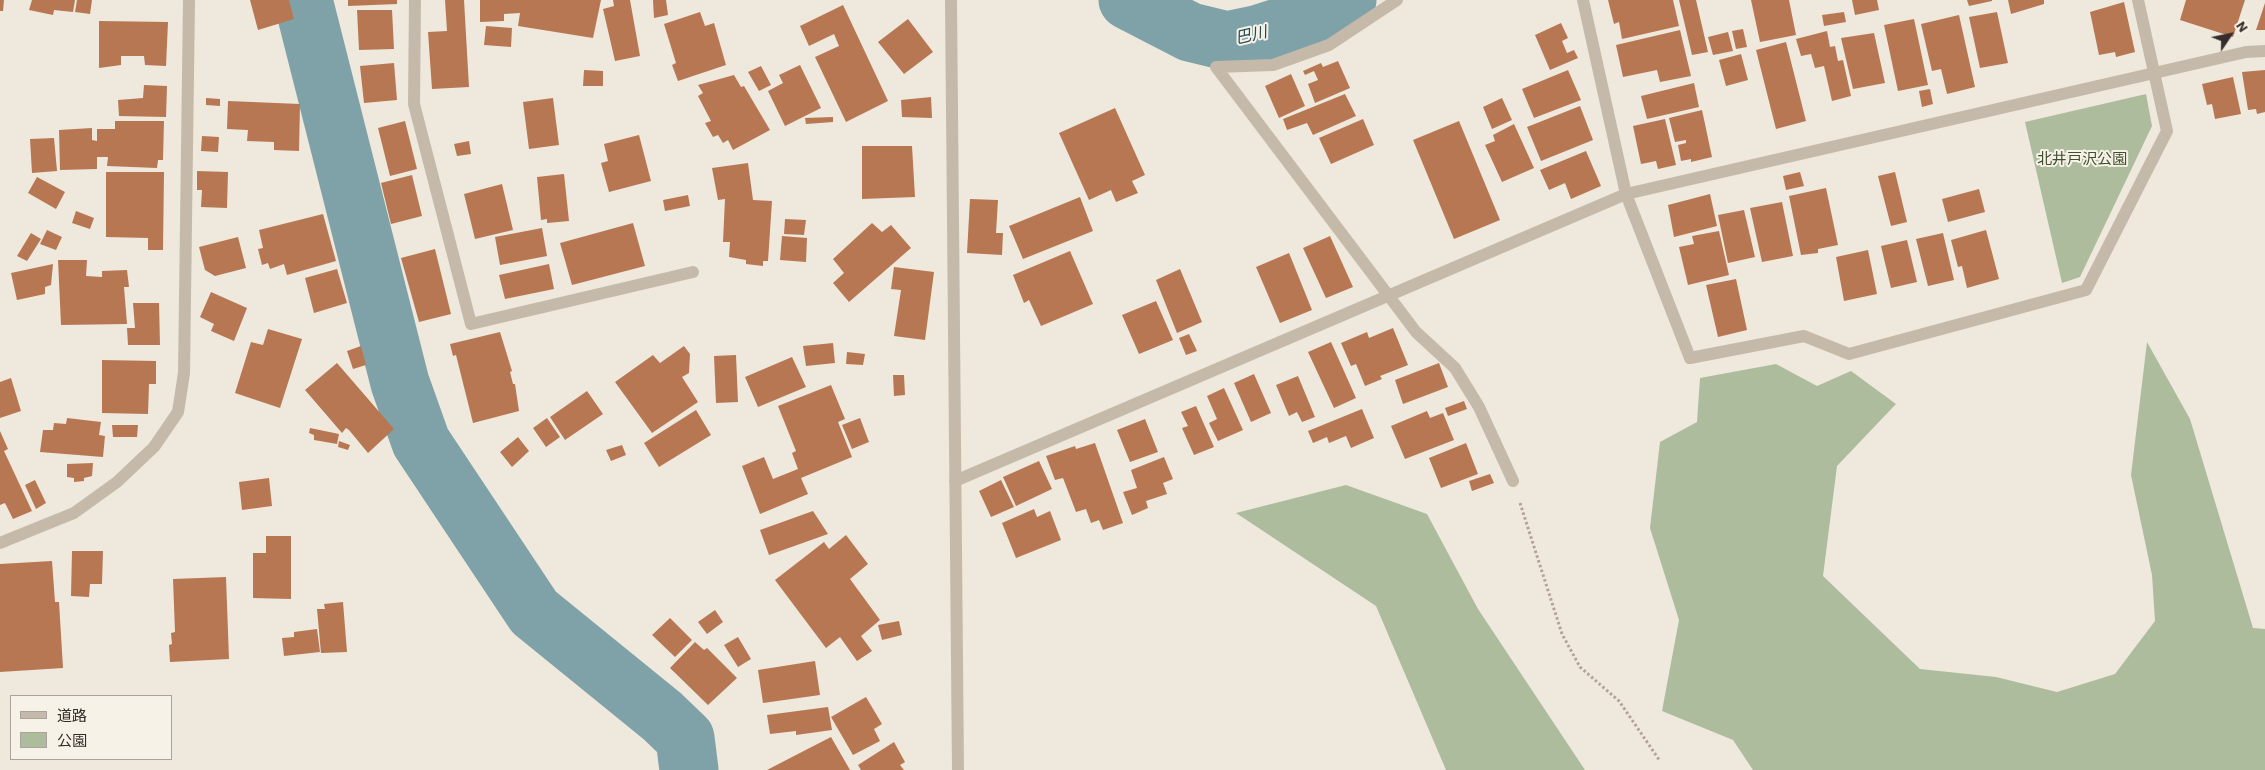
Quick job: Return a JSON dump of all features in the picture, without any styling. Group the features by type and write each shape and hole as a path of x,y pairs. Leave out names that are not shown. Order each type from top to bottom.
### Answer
{"street":[{"path":"0,543 74,513 117,482 154,447 178,412 184,374 189,0"},
{"path":"415,0 414,104 471,324 694,272"},
{"path":"946,0 951,0 958,770"},
{"path":"1397,0 1329,45 1273,65 1216,67 1416,332 1455,368 1479,407 1513,481"},
{"path":"1583,0 1626,194 1690,358 1804,336 1849,354 2086,290 2167,131 2138,0"},
{"path":"955,481 1626,194 2246,52 2265,51"}],"path":[{"path":"1513,481 1562,634 1580,667 1619,701 1660,761"}],"green space":[{"name":"北井戸沢公園","path":"2146,94 2152,126 2080,277 2062,283 2025,122"},
{"path":"2147,342 2190,419 2253,628 2265,629 2265,770 1753,770 1733,740 1662,711 1679,620 1650,528 1660,442 1697,422 1700,378 1776,364 1817,386 1851,371 1896,404 1837,466 1823,576 1920,669 1996,677 2057,692 2115,674 2155,621 2152,575 2131,475"},
{"path":"1346,485 1427,514 1478,609 1585,770 1446,770 1376,606 1236,513"}],"building":[{"path":"0,0 4,0 3,11 0,11"},
{"path":"32,0 75,0 73,12 54,10 53,15 29,10"},
{"path":"77,0 92,0 90,14 75,12"},
{"path":"250,0 289,0 294,19 258,30"},
{"path":"348,0 397,0 397,4 348,6"},
{"path":"445,0 464,0 469,87 432,89 428,32 447,31"},
{"path":"480,0 601,0 593,38 518,26 520,13 504,14 504,21 480,22"},
{"path":"613,0 630,0 640,56 615,61 603,9 614,6"},
{"path":"653,0 666,0 668,15 654,18"},
{"path":"1608,0 1673,0 1679,26 1622,39 1619,22 1614,24"},
{"path":"1679,0 1696,0 1708,52 1692,55"},
{"path":"1751,0 1789,0 1796,35 1760,42"},
{"path":"1852,0 1877,0 1879,10 1855,15"},
{"path":"1967,0 1992,0 1992,1 1969,6"},
{"path":"2008,0 2044,0 2044,4 2011,14"},
{"path":"2186,0 2245,0 2233,37 2180,20"},
{"path":"2124,2 2135,52 2116,57 2115,52 2099,55 2090,12"},
{"path":"2265,3 2265,30 2256,30"},
{"path":"843,5 888,101 846,122 815,57 839,46 834,34 809,46 800,26"},
{"path":"357,10 392,10 394,49 359,50"},
{"path":"700,12 705,26 714,23 726,65 678,81 672,65 676,63 664,24"},
{"path":"1844,12 1846,22 1824,26 1822,15"},
{"path":"1997,12 2008,63 1980,68 1969,17"},
{"path":"1959,15 1975,87 1947,94 1941,69 1932,71 1921,24"},
{"path":"908,19 933,52 904,74 878,42"},
{"path":"1914,19 1928,85 1898,91 1884,25"},
{"path":"99,21 168,22 166,66 145,65 144,56 121,56 121,65 99,68"},
{"path":"1561,23 1568,38 1562,41 1567,53 1574,50 1578,58 1550,70 1535,35"},
{"path":"486,26 512,28 511,47 484,45"},
{"path":"1743,29 1747,47 1736,49 1732,31"},
{"path":"1680,30 1691,76 1660,82 1657,70 1623,77 1616,45"},
{"path":"1827,31 1830,47 1835,46 1838,61 1843,60 1851,96 1832,101 1824,66 1815,68 1811,54 1801,56 1796,39"},
{"path":"1728,32 1733,51 1713,55 1708,37"},
{"path":"1874,33 1885,83 1853,89 1841,38"},
{"path":"1786,42 1806,121 1776,129 1756,50"},
{"path":"1741,54 1748,80 1726,86 1719,60"},
{"path":"1338,61 1350,88 1315,103 1308,84 1318,80 1314,71 1305,75 1303,71 1321,63 1323,67"},
{"path":"394,63 397,100 364,103 360,66"},
{"path":"800,65 821,108 785,126 768,91 783,83 779,75"},
{"path":"761,66 771,85 759,91 748,72"},
{"path":"584,70 603,71 603,86 583,86"},
{"path":"1568,70 1581,100 1534,118 1522,89"},
{"path":"2265,70 2265,112 2257,114 2256,109 2248,110 2242,72"},
{"path":"1291,74 1305,106 1279,118 1265,86"},
{"path":"734,75 741,87 744,86 770,130 733,150 728,140 723,143 718,135 713,137 705,123 711,121 698,96 703,93 698,85"},
{"path":"2233,77 2241,114 2215,119 2212,104 2207,105 2202,84"},
{"path":"1694,83 1699,107 1647,119 1641,96"},
{"path":"144,85 167,86 166,117 119,116 118,100 143,98"},
{"path":"1930,89 1933,104 1922,107 1919,91"},
{"path":"1345,94 1356,116 1313,135 1307,123 1287,130 1283,119"},
{"path":"931,97 932,118 902,117 901,100"},
{"path":"206,98 220,99 220,106 206,105"},
{"path":"553,98 559,145 529,149 523,102"},
{"path":"1502,98 1512,120 1492,129 1483,107"},
{"path":"228,101 300,104 299,151 274,150 274,142 247,141 248,130 227,129"},
{"path":"1580,106 1593,140 1541,161 1527,127"},
{"path":"1115,108 1145,175 1132,181 1138,193 1116,202 1111,190 1089,200 1059,133"},
{"path":"1702,110 1712,157 1691,162 1691,159 1681,161 1678,145 1686,143 1686,140 1675,142 1669,118"},
{"path":"833,117 833,122 806,124 805,118"},
{"path":"1363,119 1374,145 1331,164 1319,138"},
{"path":"1665,119 1676,165 1658,169 1656,161 1641,164 1633,126"},
{"path":"115,121 164,121 163,160 158,160 157,168 107,166 108,157 97,157 97,169 60,170 59,130 92,128 92,140 97,141 97,129 115,129"},
{"path":"405,121 417,169 390,176 378,128"},
{"path":"1459,121 1500,220 1454,239 1413,140"},
{"path":"1514,124 1534,168 1502,182 1485,145 1495,141 1493,135"},
{"path":"639,135 651,181 609,192 601,163 608,161 604,144"},
{"path":"202,136 219,137 218,152 201,151"},
{"path":"54,138 57,171 32,173 30,139"},
{"path":"469,141 471,154 457,156 454,144"},
{"path":"862,146 912,146 915,197 862,199"},
{"path":"1586,151 1601,186 1571,199 1565,183 1549,190 1540,170"},
{"path":"748,163 753,200 772,201 768,261 763,261 763,266 746,264 746,260 729,257 730,242 723,242 725,199 718,200 712,168"},
{"path":"197,171 228,172 227,208 201,207 202,190 197,190"},
{"path":"106,172 164,172 163,250 148,250 148,238 106,237"},
{"path":"1800,172 1804,186 1786,190 1783,176"},
{"path":"1895,172 1907,222 1891,226 1878,176"},
{"path":"564,174 569,221 547,223 547,219 541,220 537,177"},
{"path":"412,175 422,216 391,224 381,183"},
{"path":"37,177 65,192 56,209 28,193"},
{"path":"502,184 513,230 475,239 464,194"},
{"path":"1826,188 1838,245 1818,249 1818,253 1801,255 1789,196"},
{"path":"1979,189 1985,212 1948,222 1942,199"},
{"path":"1710,194 1717,226 1674,237 1668,205"},
{"path":"688,195 690,206 665,211 663,200"},
{"path":"1080,197 1093,231 1023,259 1009,226"},
{"path":"970,199 998,200 996,233 1003,233 1002,255 967,253"},
{"path":"1782,202 1793,256 1762,262 1750,208"},
{"path":"1744,210 1755,257 1728,263 1718,215"},
{"path":"76,211 94,218 90,229 72,223"},
{"path":"323,214 336,261 287,275 284,264 270,269 268,263 262,265 258,249 263,248 259,230"},
{"path":"785,219 806,220 804,235 784,234"},
{"path":"633,223 645,266 572,285 560,243"},
{"path":"872,223 882,232 891,225 911,248 849,302 833,283 844,273 833,259"},
{"path":"542,228 547,256 500,265 495,237"},
{"path":"47,230 62,237 56,250 40,244"},
{"path":"1986,230 1999,279 1967,288 1962,266 1958,267 1951,240"},
{"path":"1719,231 1729,275 1688,285 1679,247 1694,244 1692,236"},
{"path":"31,233 41,239 27,261 17,256"},
{"path":"1943,233 1954,280 1928,286 1916,239"},
{"path":"782,236 807,238 806,262 780,260"},
{"path":"1330,236 1353,287 1326,298 1303,248"},
{"path":"238,237 246,268 215,276 205,270 199,247"},
{"path":"1907,240 1917,282 1891,288 1881,246"},
{"path":"435,249 451,314 419,322 401,258"},
{"path":"1868,250 1877,294 1844,301 1836,257"},
{"path":"1070,251 1093,304 1041,326 1029,300 1024,303 1013,275"},
{"path":"1289,253 1312,310 1280,323 1256,267"},
{"path":"58,260 87,260 86,276 102,277 102,271 127,270 129,287 124,287 127,324 61,325"},
{"path":"53,264 51,285 45,287 45,294 17,300 11,273"},
{"path":"549,264 554,289 505,299 499,275"},
{"path":"894,267 934,272 925,340 894,336 901,290 891,289"},
{"path":"337,269 347,303 314,313 305,278"},
{"path":"1180,269 1202,322 1177,333 1156,280"},
{"path":"1736,279 1747,330 1718,337 1706,285"},
{"path":"211,292 247,308 234,341 211,331 214,324 200,317"},
{"path":"1156,301 1173,340 1139,354 1122,315"},
{"path":"133,303 159,303 160,345 128,345 127,328 135,328"},
{"path":"1393,328 1408,365 1380,376 1382,379 1365,386 1356,364 1351,366 1341,343 1367,332 1369,338"},
{"path":"268,329 302,339 280,408 235,393 251,342 263,345"},
{"path":"500,332 512,371 510,372 513,384 515,384 519,411 473,423 456,355 453,356 450,344"},
{"path":"1189,334 1197,351 1186,355 1179,338"},
{"path":"1331,342 1356,398 1334,408 1308,352"},
{"path":"833,343 835,363 806,366 803,346"},
{"path":"361,346 366,365 353,369 347,351"},
{"path":"684,346 690,354 689,373 682,377 698,402 652,433 615,382 653,355 660,363"},
{"path":"847,352 865,354 863,365 846,364"},
{"path":"736,355 738,402 716,403 714,356"},
{"path":"792,357 806,387 758,407 745,377"},
{"path":"102,360 156,361 156,384 149,384 148,414 102,413"},
{"path":"337,363 394,429 368,453 349,430 346,428 342,433 305,390"},
{"path":"1439,363 1448,387 1403,404 1395,380"},
{"path":"1254,374 1271,413 1251,422 1234,383"},
{"path":"893,375 904,375 905,395 894,396"},
{"path":"1298,376 1315,417 1302,422 1297,412 1289,416 1276,385"},
{"path":"11,378 21,411 0,418 0,382"},
{"path":"831,385 845,419 838,422 852,457 801,478 808,494 760,514 742,466 764,457 773,479 798,469 792,453 796,451 778,406"},
{"path":"1224,388 1243,430 1218,441 1209,423 1217,419 1207,396"},
{"path":"587,391 603,414 565,440 550,417"},
{"path":"1464,401 1467,409 1448,416 1445,408"},
{"path":"1196,406 1214,447 1194,455 1182,428 1188,426 1181,412"},
{"path":"1362,409 1374,438 1351,448 1346,436 1329,443 1327,437 1313,443 1308,431"},
{"path":"696,410 711,435 659,467 644,443"},
{"path":"1427,411 1430,418 1443,413 1454,440 1405,459 1391,426"},
{"path":"67,418 101,422 99,435 105,436 103,457 40,452 43,430 53,430 54,423 66,424"},
{"path":"547,418 560,437 546,447 533,428"},
{"path":"860,418 869,442 852,449 842,425"},
{"path":"1145,419 1158,452 1130,462 1117,430"},
{"path":"112,425 138,425 137,437 113,437"},
{"path":"310,428 339,434 337,444 314,440 314,435 309,433"},
{"path":"0,431 8,449 4,451 32,511 13,519 5,503 0,505"},
{"path":"518,437 529,451 512,467 500,452"},
{"path":"339,441 350,445 348,450 338,447"},
{"path":"1095,443 1123,523 1103,530 1099,520 1091,523 1086,509 1076,512 1063,478 1055,480 1046,456 1075,446 1076,449"},
{"path":"1466,443 1478,474 1441,488 1429,458"},
{"path":"622,445 626,455 611,461 606,450"},
{"path":"1164,457 1173,479 1163,483 1167,494 1146,501 1148,508 1132,515 1123,492 1137,488 1131,470"},
{"path":"1039,461 1052,489 1016,506 1003,477"},
{"path":"93,463 92,476 84,478 84,481 74,482 74,478 67,477 67,464"},
{"path":"1490,474 1494,483 1472,491 1469,481"},
{"path":"269,478 272,506 242,510 239,482"},
{"path":"35,480 46,503 36,509 25,485"},
{"path":"1001,480 1014,507 991,517 979,491"},
{"path":"1034,509 1037,517 1050,511 1061,540 1016,558 1002,523"},
{"path":"813,511 828,534 769,555 760,530"},
{"path":"846,535 868,564 850,579 880,620 861,636 872,651 857,661 840,637 826,648 775,580 824,542 829,549"},
{"path":"266,536 291,536 291,599 253,598 253,553 266,553"},
{"path":"72,551 103,551 102,584 90,584 89,597 71,596"},
{"path":"52,561 55,602 59,602 63,668 0,672 0,564"},
{"path":"226,577 229,659 170,662 169,645 172,644 171,633 175,632 173,579"},
{"path":"343,602 347,652 321,653 317,609 325,609 324,604"},
{"path":"715,610 723,622 707,634 698,622"},
{"path":"670,618 692,640 675,657 652,635"},
{"path":"899,621 902,635 882,640 878,625"},
{"path":"317,629 320,652 284,656 282,638 294,637 294,632"},
{"path":"738,637 751,659 738,667 724,645"},
{"path":"695,642 704,650 707,648 737,678 708,705 670,668"},
{"path":"815,661 820,695 763,703 758,670"},
{"path":"866,697 882,724 874,729 880,741 853,755 831,717"},
{"path":"828,707 832,730 796,735 796,731 770,734 767,715"},
{"path":"831,737 850,770 767,770 794,756"},
{"path":"894,742 905,762 900,765 904,770 861,770 858,765"}],"waterway":[{"path":"303,0 400,383 421,442 534,612 662,716 685,738 689,770"},
{"name":"巴川","path":"1128,0 1190,32 1227,41 1256,35 1328,12 1347,0"}]}
